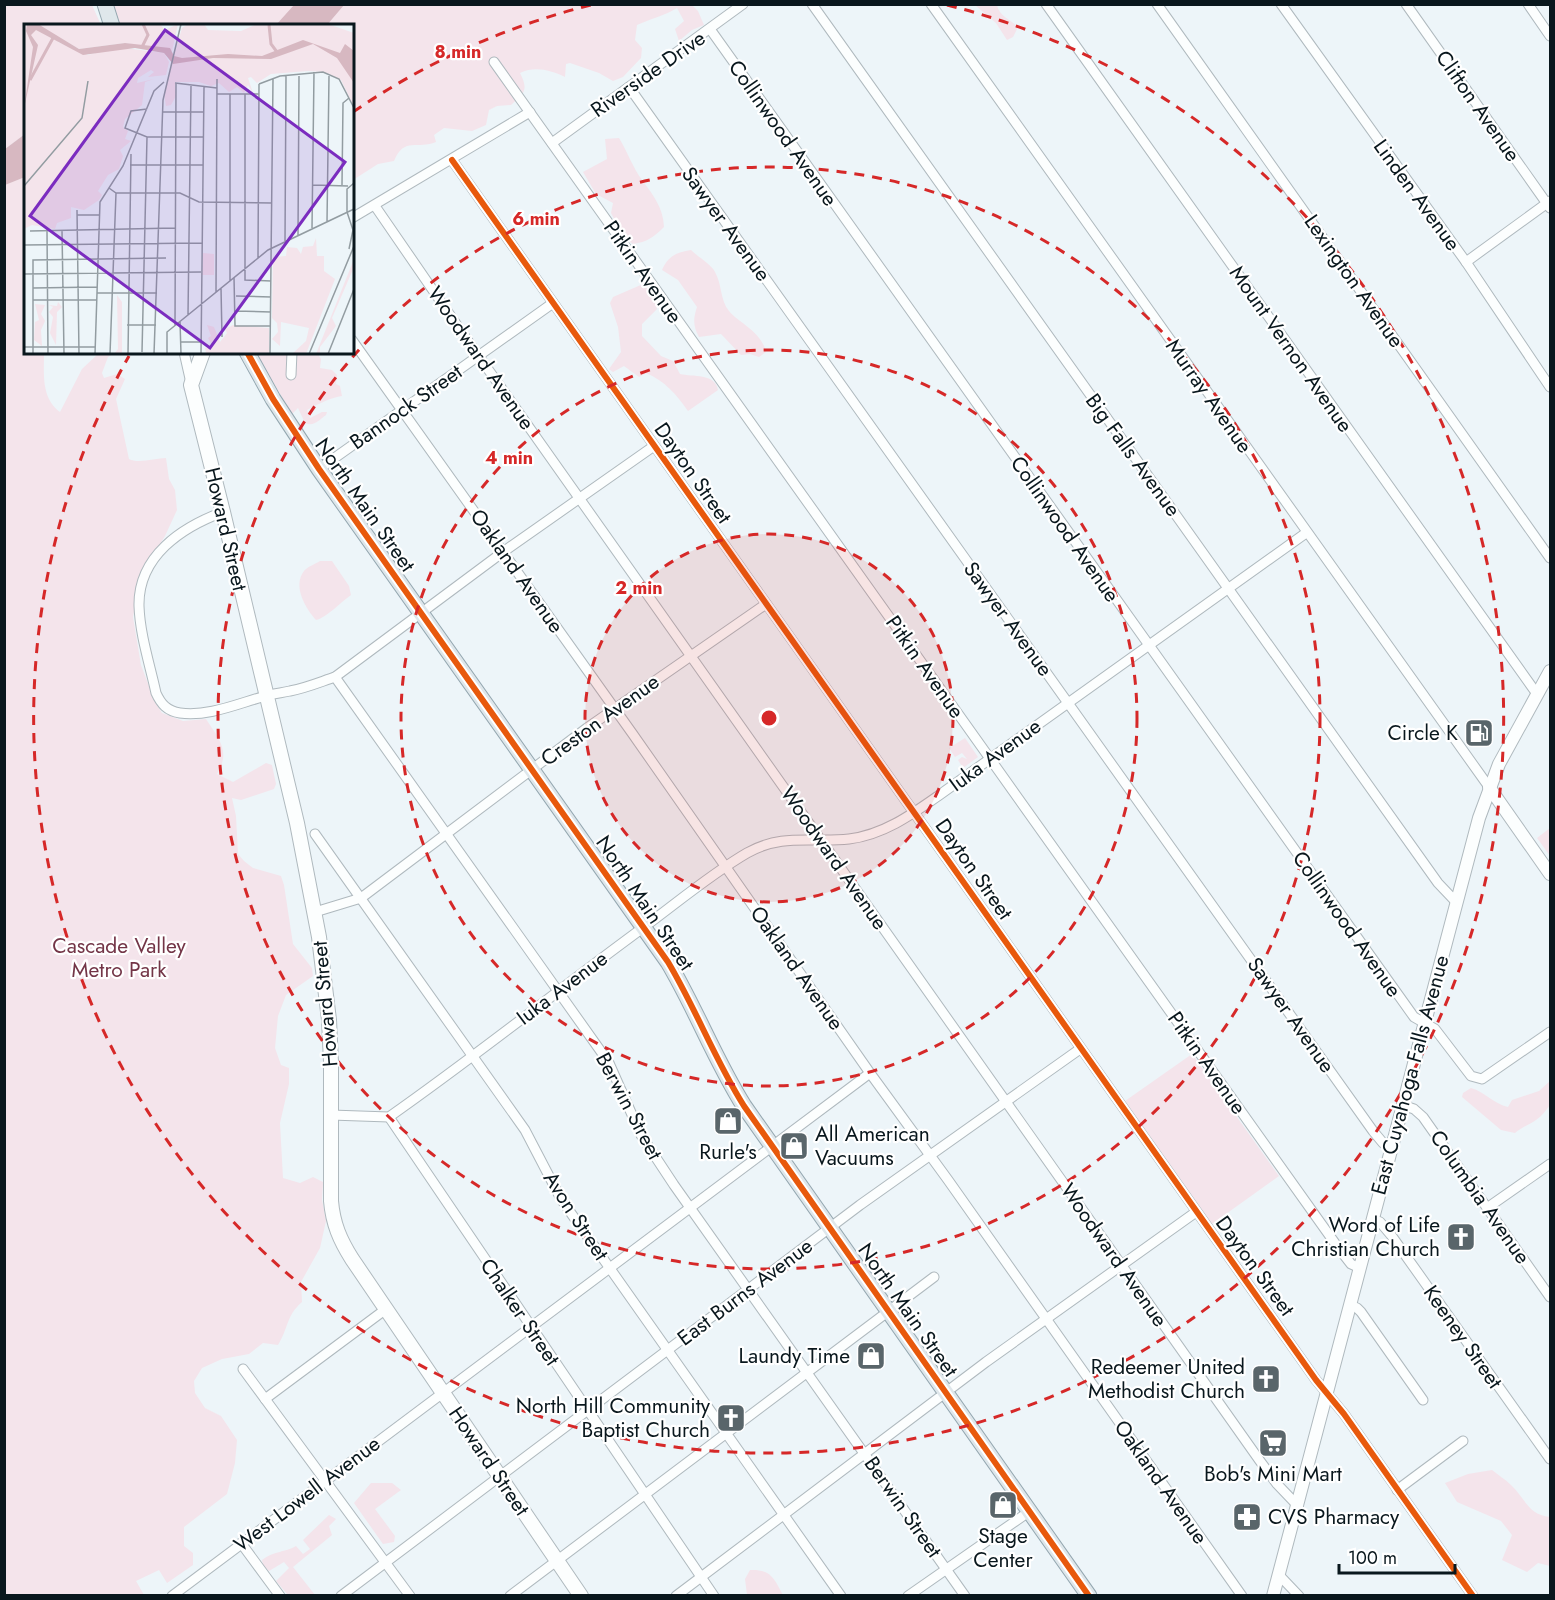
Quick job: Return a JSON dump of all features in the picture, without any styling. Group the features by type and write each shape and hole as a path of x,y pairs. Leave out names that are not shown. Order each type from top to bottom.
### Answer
{"main road":[{"path":"105,4 111,24"},
{"path":"191,386 202,354"},
{"name":"North Main Street","path":"248,354 273,399 319,469 678,977 734,1091 771,1146 1089,1596"},
{"name":"Howard Street","path":"191,386 224,512 265,696 297,823 315,912 332,1062 331,1201 333,1222 340,1239 386,1309 581,1596"}],"street":[{"name":"Riverside Drive","path":"552,143 743,4"},
{"name":"Big Falls Avenue","path":"812,4 1438,883 1457,903"},
{"name":"Murray Avenue","path":"931,4 1489,787"},
{"name":"Mount Vernon Avenue","path":"1046,4 1537,694"},
{"name":"Lexington Avenue","path":"1157,4 1551,558"},
{"name":"Linden Avenue","path":"1281,4 1466,262 1551,387"},
{"name":"Clifton Avenue","path":"1406,4 1549,204"},
{"path":"1528,4 1551,36"},
{"name":"Collinwood Avenue","path":"710,29 1405,1006 1418,1021 1440,1033 1471,1076 1482,1079 1551,1032"},
{"name":"Pitkin Avenue","path":"494,62 1337,1246 1351,1264 1360,1268"},
{"name":"Sawyer Avenue","path":"629,87 1373,1131 1383,1143 1392,1148"},
{"path":"354,217 530,112"},
{"name":"Dayton Street","path":"452,160 1080,1049 1473,1596"},
{"path":"1466,262 1549,204"},
{"name":"Woodward Avenue","path":"375,206 1277,1484 1298,1506"},
{"name":"Bannock Street","path":"319,469 553,303"},
{"name":"Oakland Avenue","path":"354,343 1242,1596"},
{"name":"Howard Street","path":"184,354 191,386"},
{"path":"291,375 292,354"},
{"path":"224,512 189,527 161,549 150,565 142,584 139,603 146,650 156,693 162,704 172,711 197,713 223,709 265,696 310,686 335,676 503,552 654,446"},
{"name":"Iuka Avenue","path":"389,1117 558,990 748,852 771,843 797,838 848,839 868,836 885,829 914,812 990,759 1306,533"},
{"name":"Creston Avenue","path":"315,912 361,898 615,709 766,604"},
{"name":"East Cuyahoga Falls Avenue","path":"1273,1596 1402,1105 1489,787 1499,764 1551,671"},
{"name":"Berwin Street","path":"335,676 609,1063 641,1135 965,1596"},
{"path":"1489,787 1551,874"},
{"name":"Avon Street","path":"315,834 525,1130 561,1199 841,1596"},
{"name":"East Burns Avenue","path":"341,1596 748,1289 1080,1049"},
{"name":"West Lowell Avenue","path":"172,1596 689,1206 870,1073"},
{"name":"Columbia Avenue","path":"1402,1105 1414,1109 1424,1117 1550,1295"},
{"path":"331,1115 389,1117"},
{"name":"Chalker Street","path":"389,1117 714,1596"},
{"path":"1487,1208 1551,1164"},
{"path":"676,1596 1046,1318 1196,1212"},
{"name":"Keeney Street","path":"1373,1219 1380,1222 1391,1235 1551,1459"},
{"path":"510,1596 934,1276"},
{"path":"1350,1305 1361,1312 1423,1400"},
{"path":"265,1399 386,1309"},
{"path":"243,1369 410,1596"},
{"path":"1397,1490 1463,1442"},
{"path":"908,1596 1030,1510"},
{"path":"241,1543 280,1596"},
{"path":"1279,1575 1299,1596"}],"green space":[{"path":"691,4 698,11 704,25 692,30 679,41 675,29 684,21 677,8 637,25 635,40 642,48 641,58 623,77 613,81 599,73 570,63 566,64 565,77 542,70 520,73 524,91 511,105 497,106 489,110 486,125 472,131 444,128 434,135 436,142 407,146 398,153 394,161 378,164 354,179 354,24 113,24 105,5"},
{"path":"5,5 92,5 101,24 24,24 24,135 5,149"},
{"path":"975,5 997,5 1002,15 1018,27 1013,37 1007,40 996,23"},
{"path":"619,138 657,202 662,213 664,227 657,234 633,244 624,238 611,213 613,203 596,194 583,172 607,159 605,139"},
{"name":"Cascade Valley Metro Park","path":"24,177 24,354 44,354 44,377 49,400 60,412 82,369 98,354 113,354 108,357 102,373 104,378 117,374 125,379 116,399 129,459 142,461 166,458 169,479 175,490 177,510 165,536 141,575 133,617 141,665 155,702 162,713 183,721 206,719 222,745 223,759 217,774 233,782 266,763 272,765 276,784 274,789 241,800 232,798 236,816 238,854 253,868 281,876 293,944 312,968 313,976 286,995 278,1016 275,1048 281,1065 289,1068 289,1084 280,1123 283,1178 300,1183 313,1177 323,1182 322,1200 326,1221 320,1248 301,1282 302,1302 290,1317 278,1345 263,1343 249,1354 222,1359 202,1368 194,1381 195,1393 205,1408 221,1416 237,1440 235,1463 227,1494 184,1527 184,1546 193,1553 193,1565 167,1583 159,1570 136,1581 144,1595 5,1596 4,185"},
{"path":"691,250 715,272 729,311 760,339 766,352 759,357 750,354 741,355 721,334 699,337 694,322 697,307 678,280 662,270 673,256"},
{"path":"643,284 655,297 657,309 642,324 642,336 661,356 673,361 680,374 708,378 713,381 718,390 688,411 670,389 653,376 646,373 639,377 624,366 613,372 609,369 621,352 618,327 610,303 613,297"},
{"path":"257,354 320,354 320,368 332,370 337,375 336,384 340,386 342,396 307,410 310,418 322,412 327,412 326,415 311,424 305,423 298,408 292,414"},
{"path":"320,561 332,561 349,586 351,595 329,613 316,620 305,604 299,583 304,571"},
{"path":"965,738 978,757 963,768 958,760 962,757 967,759 962,753 955,757 949,748"},
{"path":"1550,828 1550,856 1537,838"},
{"path":"1192,1054 1279,1176 1212,1224 1125,1101"},
{"path":"1550,1081 1550,1105 1538,1118 1515,1133 1501,1130 1462,1097 1463,1093 1471,1088 1508,1107 1512,1100 1539,1091"},
{"path":"1492,1470 1511,1485 1532,1509 1543,1516 1550,1517 1550,1566 1538,1563 1527,1572 1502,1560 1512,1535 1501,1521 1457,1502 1445,1483 1468,1474"},
{"path":"371,1483 392,1483 401,1490 375,1509 395,1536 394,1542 383,1544 354,1503"},
{"path":"329,1515 336,1519 329,1526 332,1535 293,1567 315,1595 288,1595 276,1581 289,1568 284,1562 269,1571 263,1565 262,1560 296,1546 303,1554 310,1549 303,1540"},
{"path":"750,1570 763,1571 771,1576 783,1595 747,1595 745,1579"}],"shaded area":[{"path":"294,4 344,5 328,24 277,24"},
{"path":"24,135 24,177 5,185 5,149"}],"cycle path":[{"path":"452,160 1316,1380 1344,1414 1473,1596"},
{"path":"248,354 273,399 319,469 668,962 744,1106 1089,1596"}],"place":[{"name":"Circle K","path":"1479,733"},
{"name":"Rurle's","path":"728,1121"},
{"name":"All American Vacuums","path":"794,1146"},
{"name":"Word of Life Christian Church","path":"1461,1237"},
{"name":"Laundy Time","path":"871,1356"},
{"name":"Redeemer United Methodist Church","path":"1266,1379"},
{"name":"North Hill Community Baptist Church","path":"731,1418"},
{"name":"Bob's Mini Mart","path":"1273,1443"},
{"name":"Stage Center","path":"1003,1505"},
{"name":"CVS Pharmacy","path":"1247,1517"}]}
